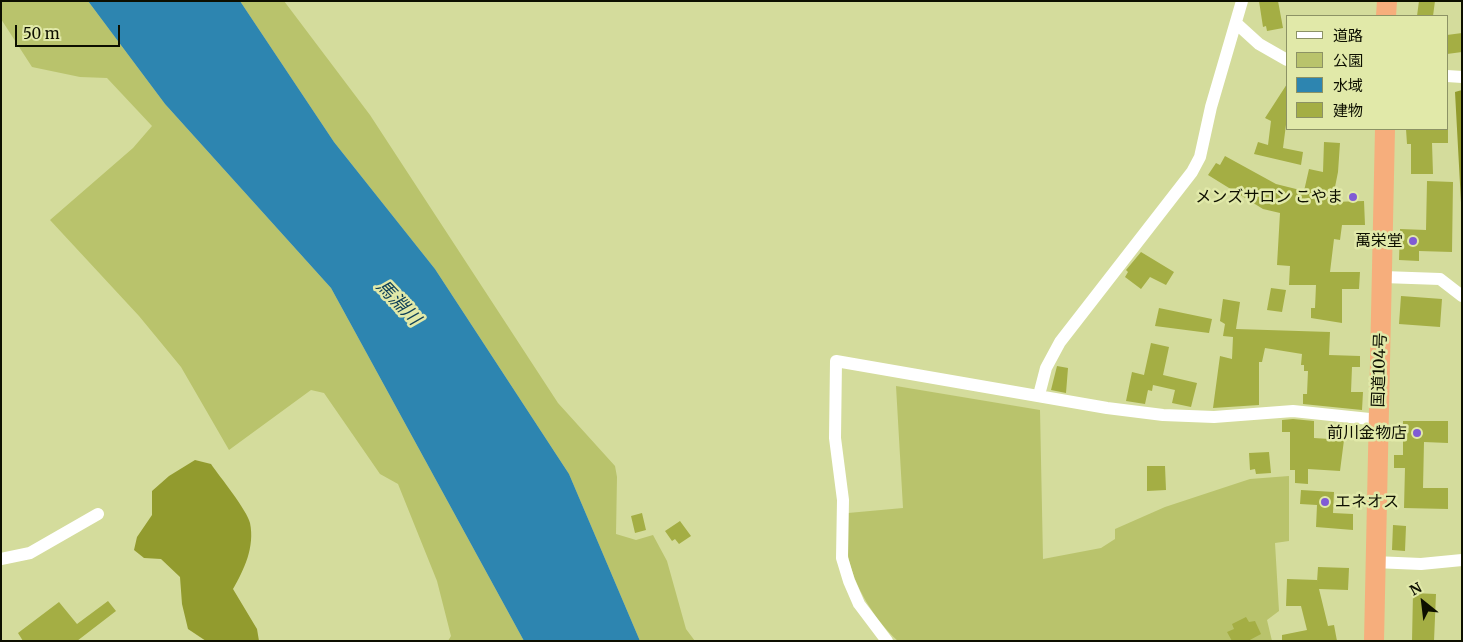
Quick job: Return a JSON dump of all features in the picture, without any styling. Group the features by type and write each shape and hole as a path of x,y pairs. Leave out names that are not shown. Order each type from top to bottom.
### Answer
{"highway":[{"path":"1386,15 1387,1"},
{"name":"国道104号","path":"1374,641 1374,562 1383,277 1385,130"}],"street":[{"path":"1039,395 1046,368 1060,342 1192,172 1200,157 1242,1"},
{"path":"1236,24 1260,44 1286,59"},
{"path":"1448,76 1462,77"},
{"path":"1383,277 1440,279 1462,296"},
{"path":"887,641 859,604 842,558 844,500 835,438 836,361 1107,408 1164,415 1214,417 1293,411 1379,420"},
{"path":"1,558 30,553 98,514"},
{"path":"1374,562 1421,564 1462,560"}],"green space":[{"path":"1,1 88,1 165,104 331,288 524,641 448,641 451,636 437,581 398,484 380,474 324,393 311,390 229,450 181,367 139,316 50,220 133,148 152,126 107,78 80,77 32,67 1,19"},
{"path":"240,1 284,1 370,115 558,403 615,466 617,477 616,534 636,540 653,535 667,561 686,629 695,641 640,641 569,474 435,269 334,142"},
{"path":"1462,90 1462,221 1455,92"},
{"path":"896,386 1040,410 1043,559 1101,548 1115,539 1115,529 1165,507 1250,479 1289,476 1289,541 1275,543 1279,611 1267,620 1272,641 898,641 882,624 860,590 848,555 848,513 903,508"},
{"path":"195,460 211,464 248,517 251,532 250,549 245,566 233,589 257,629 259,641 206,641 188,629 182,604 180,577 161,559 144,558 134,550 137,537 152,515 152,491 169,476"}],"water":[{"name":"馬淵川","path":"88,1 240,1 334,142 435,269 569,474 640,641 524,641 331,288 165,104"}],"building":[{"path":"1259,1 1278,1 1283,28 1267,31 1266,26 1263,27"},
{"path":"1419,1 1435,1 1433,15 1417,15"},
{"path":"1462,33 1462,52 1448,54 1448,35"},
{"path":"1286,86 1286,125 1283,148 1303,152 1301,165 1254,154 1258,142 1268,145 1271,121 1265,118"},
{"path":"1406,130 1448,130 1448,143 1432,143 1433,174 1411,174 1411,144 1407,144"},
{"path":"1324,142 1340,143 1338,172 1332,202 1364,201 1365,225 1342,225 1340,240 1334,239 1330,272 1360,272 1359,289 1342,289 1342,323 1311,318 1311,308 1315,308 1316,285 1289,285 1290,266 1277,265 1280,213 1263,209 1208,175 1216,163 1220,165 1225,156 1276,184 1304,191 1309,169 1323,172"},
{"path":"1427,181 1453,182 1452,252 1419,251 1419,261 1399,260 1400,229 1426,230"},
{"path":"1141,252 1174,272 1166,285 1150,277 1141,289 1125,277 1128,272 1126,270"},
{"path":"1271,288 1286,290 1282,312 1267,310"},
{"path":"1401,296 1442,299 1440,327 1399,324"},
{"path":"1223,299 1240,302 1236,329 1330,332 1329,355 1360,356 1360,367 1352,367 1351,392 1363,392 1362,410 1303,404 1303,394 1307,394 1308,371 1304,371 1304,365 1301,365 1302,354 1265,348 1262,362 1259,362 1259,405 1213,408 1220,356 1232,359 1233,337 1223,336 1225,324 1220,321"},
{"path":"1159,308 1212,319 1209,333 1155,326"},
{"path":"1151,343 1169,347 1163,375 1197,383 1191,407 1172,403 1175,390 1153,385 1152,391 1148,390 1145,404 1126,401 1132,372 1144,375"},
{"path":"1057,366 1068,368 1066,393 1051,390"},
{"path":"1282,420 1314,421 1314,438 1344,440 1340,471 1308,469 1308,484 1295,483 1295,470 1290,470 1290,432 1282,432"},
{"path":"1403,421 1448,421 1448,443 1424,442 1423,488 1448,488 1448,509 1404,508 1405,468 1394,468 1394,455 1403,455"},
{"path":"1269,452 1271,473 1256,474 1255,469 1250,470 1249,453"},
{"path":"1147,466 1165,466 1166,490 1147,491"},
{"path":"1301,490 1334,492 1333,513 1353,514 1353,530 1316,527 1317,505 1300,504"},
{"path":"642,513 646,530 635,533 631,516"},
{"path":"680,521 691,536 679,544 675,539 672,541 665,531"},
{"path":"1393,525 1406,526 1405,551 1392,550"},
{"path":"1318,567 1349,568 1348,590 1319,589 1328,626 1334,625 1337,641 1282,641 1282,635 1307,630 1301,606 1286,606 1287,579 1317,580 1317,582"},
{"path":"1413,593 1436,594 1434,641 1412,641"},
{"path":"108,601 116,611 77,641 23,641 18,633 59,602 77,624"},
{"path":"1246,617 1249,622 1255,621 1261,634 1248,641 1232,641 1227,632 1234,629 1232,624"}],"place":[{"name":"メンズサロン こやま","path":"1353,197"},
{"name":"萬栄堂","path":"1413,241"},
{"name":"前川金物店","path":"1417,433"},
{"name":"エネオス","path":"1325,502"}]}
